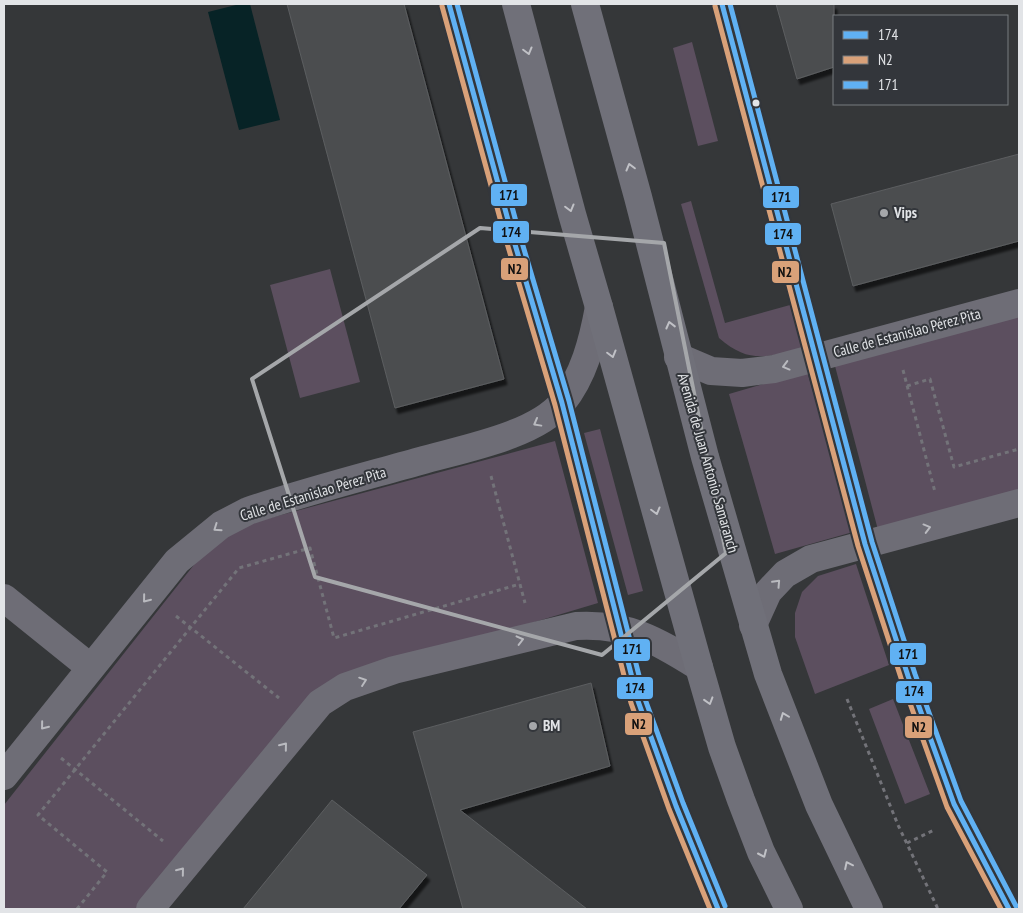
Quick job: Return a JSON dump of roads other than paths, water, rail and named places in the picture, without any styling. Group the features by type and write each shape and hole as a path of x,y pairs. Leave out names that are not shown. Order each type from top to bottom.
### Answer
{"street":[{"path":"516,4 574,224 722,746 761,852 788,909"},
{"name":"Avenida de Juan Antonio Samaranch","path":"585,4 638,197 678,357 768,674 818,805 869,909"},
{"name":"Calle de Estanislao Pérez Pita","path":"678,357 711,371 742,373 774,369 1019,303"},
{"name":"Calle de Estanislao Pérez Pita","path":"4,776 176,562 221,524 248,511 269,504 482,443 525,430 541,422 562,403 586,359 594,334 599,307"},
{"path":"753,625 768,592 785,574 811,559 1019,503"},
{"path":"4,598 91,668"},
{"path":"150,909 320,703 346,687 394,670 576,626 596,625 619,628 647,637 699,667"}],"lane":[{"path":"449,4 511,231 562,403 638,701 697,862 718,909"},
{"path":"722,4 865,544 908,676 954,804 1009,909"}],"water":[{"path":"240,4 250,4 280,120 239,130 208,12"}],"place":[{"name":"Vips","path":"884,213"},
{"name":"BM","path":"533,726"}]}
